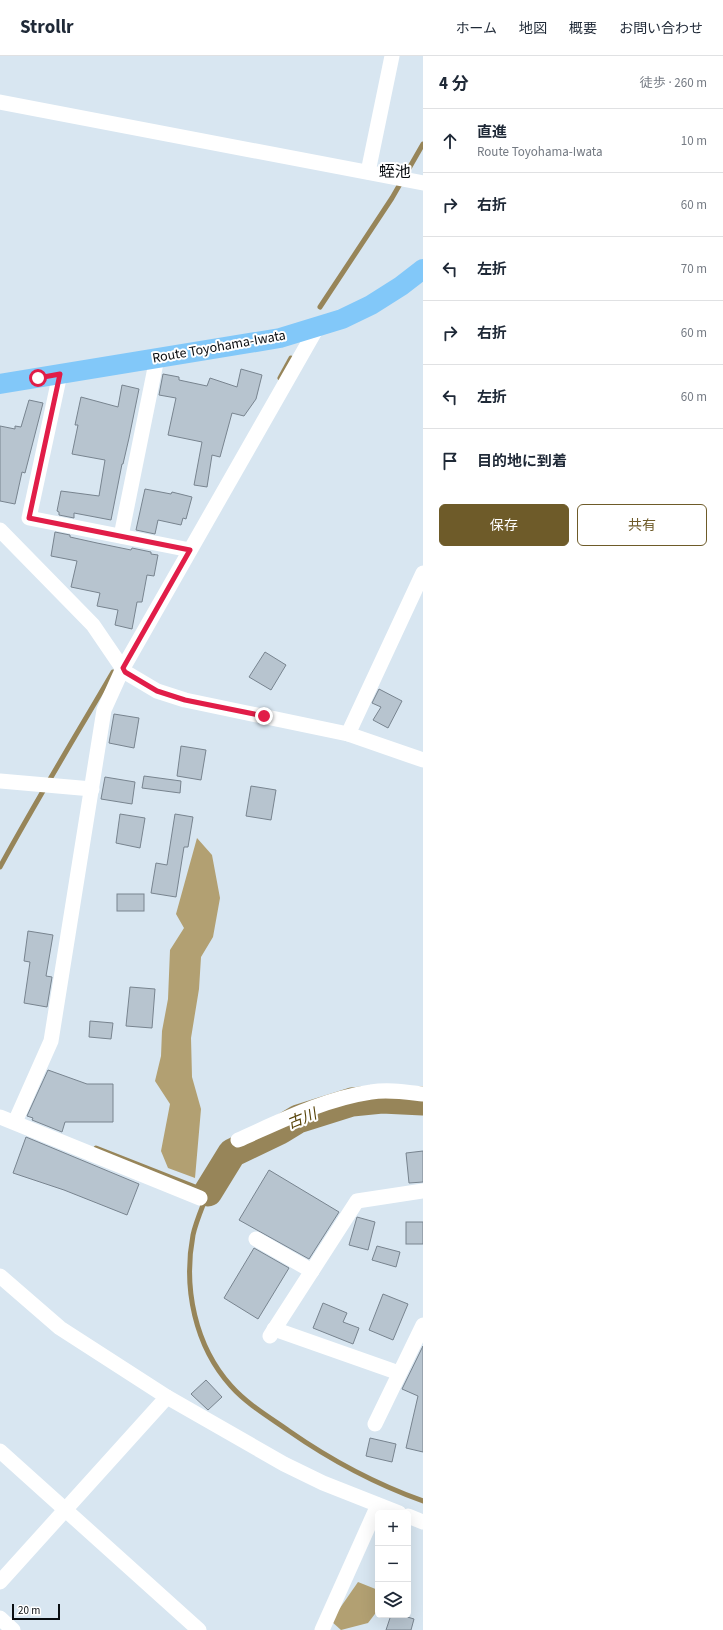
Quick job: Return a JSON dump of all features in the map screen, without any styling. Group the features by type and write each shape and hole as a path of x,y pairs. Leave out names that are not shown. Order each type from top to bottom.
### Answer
{"main road":[{"name":"Route Toyohama-Iwata","path":"0,384 280,338 342,319 371,305 401,286 423,269"}],"street":[{"path":"368,172 392,56"},
{"path":"0,102 423,183"},
{"path":"15,1122 51,1041 104,710 123,668 318,326"},
{"path":"121,536 157,358"},
{"path":"60,374 29,518 190,550"},
{"path":"0,530 94,625 125,672 157,691 185,700 348,734 423,760"},
{"path":"348,734 423,573"},
{"path":"0,781 92,789"},
{"path":"238,1140 293,1115 337,1099 372,1091 423,1094"},
{"path":"0,1116 200,1198"},
{"path":"399,1373 272,1333 357,1201 423,1191"},
{"path":"256,1239 312,1271"},
{"path":"0,1276 60,1328 167,1396 284,1464 323,1483 391,1510"},
{"path":"375,1424 423,1326"},
{"path":"0,1582 167,1396"},
{"path":"0,1451 199,1630"},
{"path":"322,1630 378,1505"},
{"path":"411,1517 423,1522"},
{"path":"0,1618 13,1630"}],"shaded area":[{"path":"197,838 212,855 220,898 213,937 201,957 199,989 191,1038 192,1077 201,1109 195,1178 168,1168 161,1151 170,1104 155,1081 161,1056 162,1031 168,999 170,950 184,928 176,914"},
{"path":"358,1582 375,1589 375,1614 368,1623 341,1630 331,1621"}],"building":[{"path":"241,369 262,375 256,399 244,416 232,413 220,457 212,455 207,487 194,485 202,442 168,435 176,398 159,395 163,374 179,377 179,380 207,386 210,378 237,387"},
{"path":"122,385 139,389 111,520 74,513 74,518 59,515 59,512 57,511 61,491 99,496 105,460 72,454 78,425 75,425 81,397 118,407"},
{"path":"29,400 43,403 25,473 22,472 15,504 0,501 0,426 15,429 15,426 21,427"},
{"path":"145,489 171,494 172,492 192,497 186,519 183,518 181,525 158,520 155,534 136,530"},
{"path":"55,532 70,535 70,537 131,550 132,548 158,555 154,576 147,575 142,602 137,602 132,629 115,625 118,610 97,606 100,593 71,587 77,561 51,556"},
{"path":"265,652 286,665 271,690 249,677"},
{"path":"379,689 402,701 388,728 373,720 381,707 372,703"},
{"path":"114,714 139,718 134,748 109,743"},
{"path":"181,746 206,750 201,780 177,776"},
{"path":"144,776 181,781 180,793 142,788"},
{"path":"105,777 135,782 132,804 101,799"},
{"path":"251,786 276,790 271,820 246,816"},
{"path":"120,814 145,818 140,848 116,843"},
{"path":"175,814 193,817 188,847 184,847 176,897 151,893 156,863 167,865"},
{"path":"117,894 144,894 144,911 117,911"},
{"path":"28,931 53,935 46,976 52,977 47,1007 24,1003 30,962 24,961"},
{"path":"130,987 155,989 152,1028 126,1026"},
{"path":"90,1021 113,1023 111,1039 89,1037"},
{"path":"48,1070 87,1084 113,1084 113,1122 65,1122 62,1132 32,1120 33,1118 27,1116"},
{"path":"26,1137 139,1184 127,1215 64,1190 13,1173"},
{"path":"423,1151 423,1182 409,1183 406,1153"},
{"path":"269,1170 339,1212 309,1259 239,1220"},
{"path":"357,1217 375,1222 368,1250 349,1245"},
{"path":"406,1222 423,1222 423,1244 406,1244"},
{"path":"377,1246 400,1252 396,1267 372,1260"},
{"path":"254,1248 289,1268 258,1319 224,1298"},
{"path":"383,1294 408,1304 393,1340 369,1330"},
{"path":"323,1303 347,1313 343,1322 359,1328 353,1344 313,1328"},
{"path":"423,1346 423,1452 406,1448 418,1396 402,1389"},
{"path":"206,1380 222,1397 208,1410 191,1394"},
{"path":"370,1438 396,1444 392,1462 366,1456"},
{"path":"390,1618 414,1619 411,1630 386,1630"}],"waterway":[{"path":"320,307 392,198 423,144"},
{"path":"280,378 291,358"},
{"path":"0,867 113,672"},
{"name":"古川","path":"208,1192 232,1153 280,1130 298,1119 352,1102 382,1099 423,1101"},
{"path":"96,1148 208,1192 193,1235 190,1255 191,1296 195,1315 208,1353 237,1393 258,1410 337,1462 387,1487 423,1501"}],"district":[{"name":"蛭池","path":"395,172"}],"route":[{"path":"38,378 60,374 29,518 190,550 123,668 125,672 157,691 185,700 264,716"}]}
